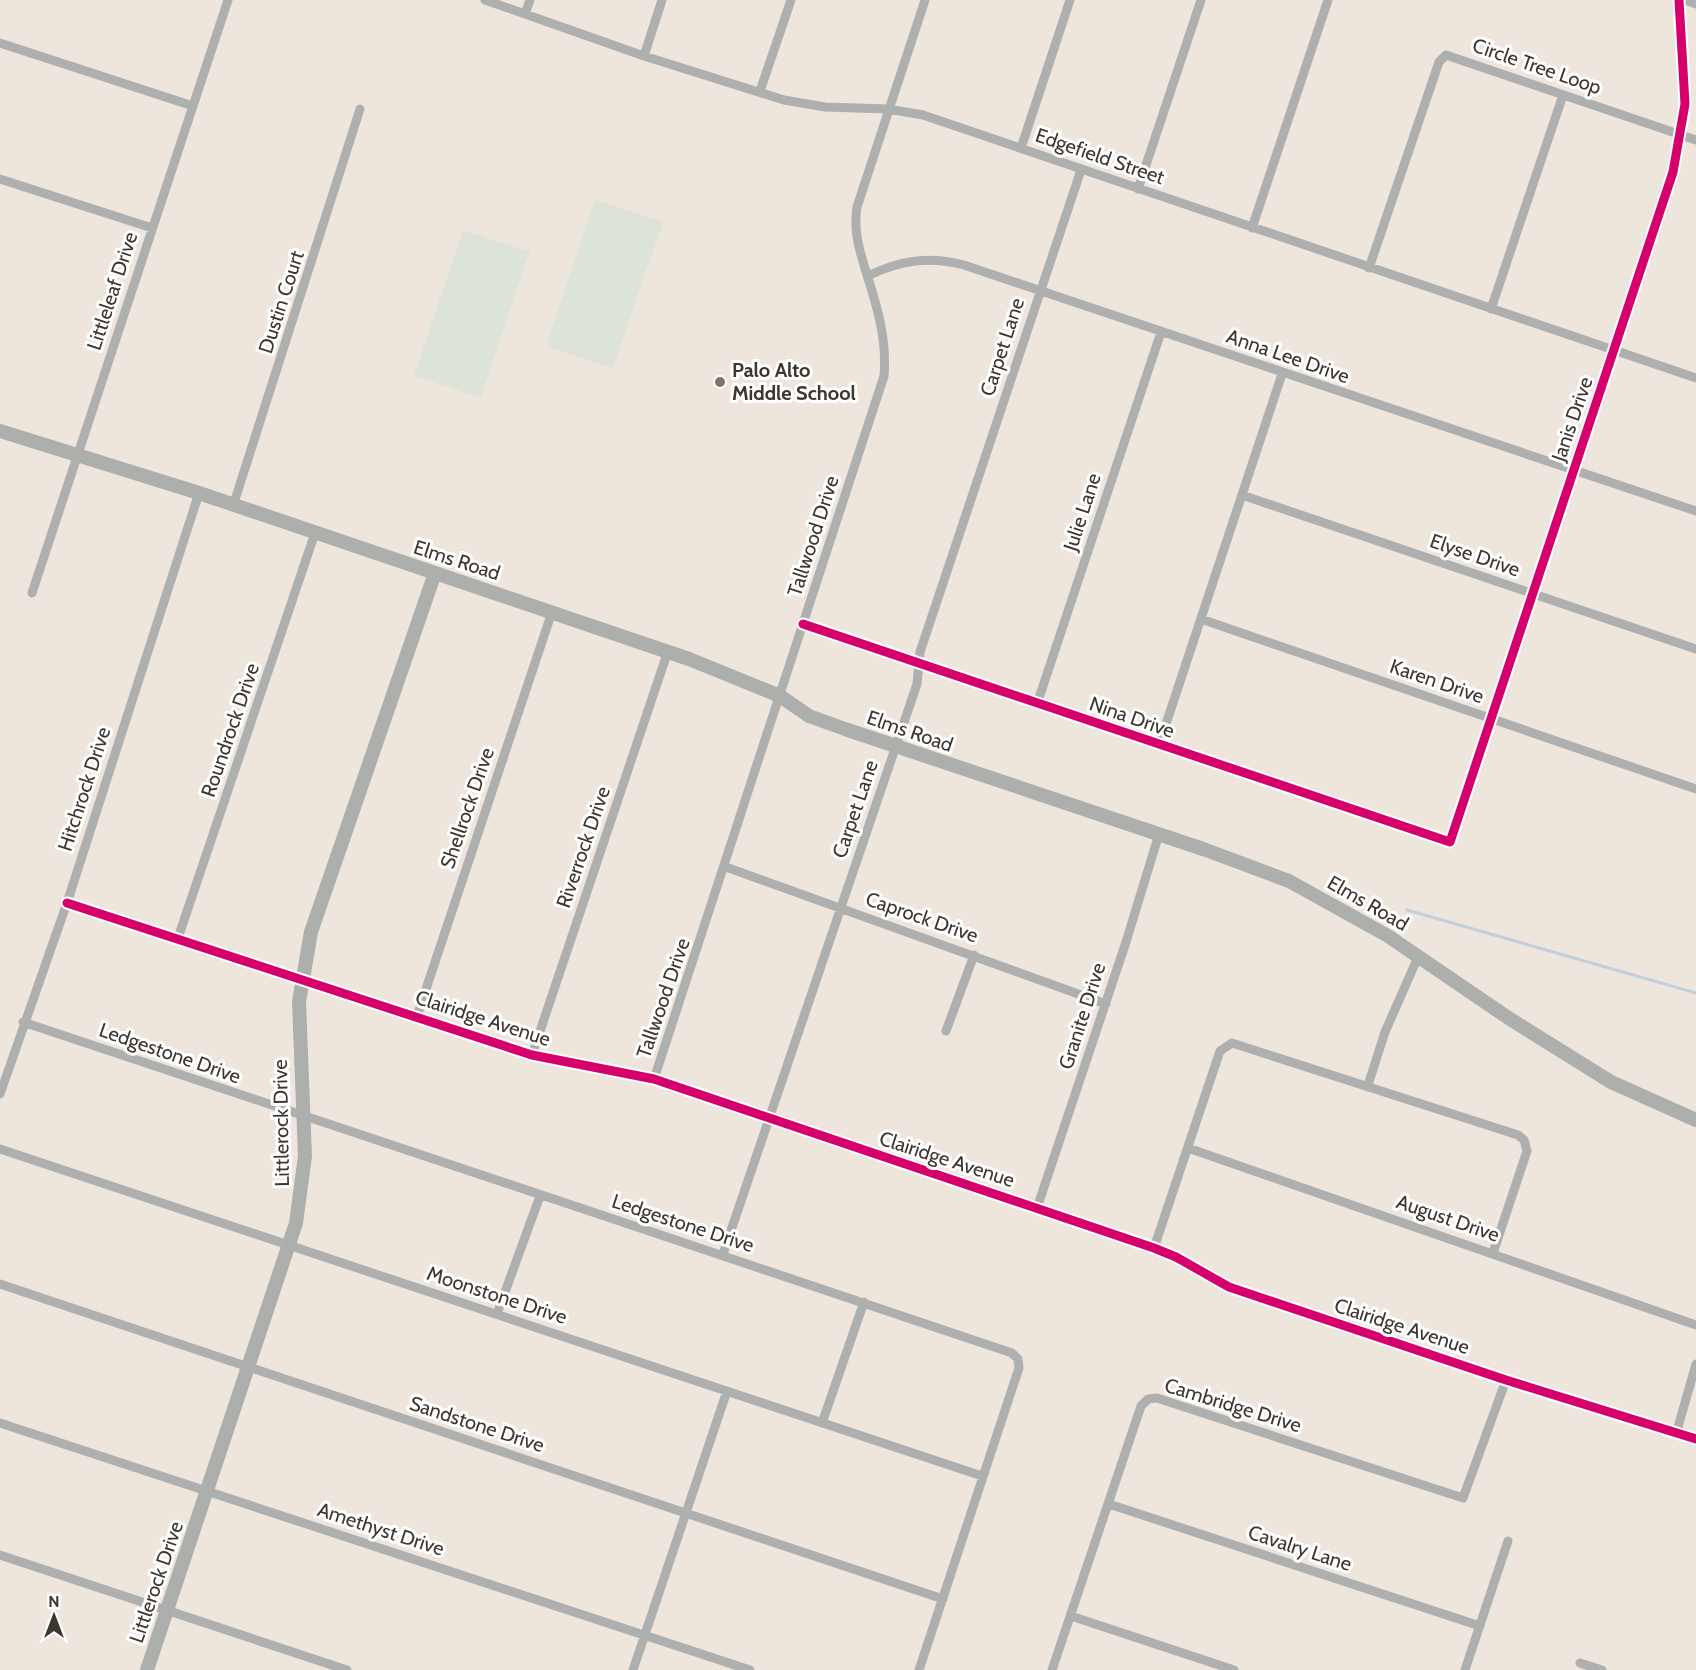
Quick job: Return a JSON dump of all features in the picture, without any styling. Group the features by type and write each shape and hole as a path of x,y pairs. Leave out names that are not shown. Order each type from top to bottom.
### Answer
{"main road":[{"name":"Elms Road","path":"0,431 199,493 668,651 780,696 809,716 896,748 1159,834 1289,881 1388,936 1510,1019 1611,1082 1696,1120"},
{"name":"Littlerock Drive","path":"147,1670 288,1245 303,1185 303,1117 299,1039 301,979 311,932 435,573"}],"street":[{"name":"Littleleaf Drive","path":"32,593 228,0"},
{"name":"Edgefield Street","path":"485,0 644,56 804,104 888,109 922,115 1696,378"},
{"path":"525,14 530,0"},
{"path":"644,56 662,0"},
{"path":"760,91 791,0"},
{"name":"Tallwood Drive","path":"654,1079 726,867 884,376 883,334 859,248 855,221 856,207 925,0"},
{"path":"1021,148 1070,0"},
{"path":"1138,189 1201,0"},
{"path":"1252,228 1328,0"},
{"name":"Janis Drive","path":"1450,842 1673,172 1682,135 1686,90 1679,0"},
{"path":"1686,0 1696,4"},
{"path":"0,43 193,106"},
{"name":"Circle Tree Loop","path":"1369,268 1441,58 1451,55 1696,140"},
{"path":"1491,309 1563,95"},
{"name":"Dustin Court","path":"233,506 334,198 360,109"},
{"name":"Carpet Lane","path":"723,1254 839,908 896,748 917,684 920,652 1081,170"},
{"path":"0,179 152,228"},
{"name":"Anna Lee Drive","path":"868,276 898,263 927,259 946,261 1696,511"},
{"name":"Julie Lane","path":"1037,704 1161,332"},
{"path":"1159,745 1282,374"},
{"name":"Hitchrock Drive","path":"0,1094 23,1022 67,903 199,493"},
{"name":"Elyse Drive","path":"1242,495 1696,650"},
{"name":"Roundrock Drive","path":"178,938 315,533"},
{"name":"Shellrock Drive","path":"417,1016 552,612"},
{"name":"Karen Drive","path":"1201,619 1696,789"},
{"name":"Nina Drive","path":"804,624 1450,842"},
{"name":"Riverrock Drive","path":"531,1055 668,651"},
{"name":"Granite Drive","path":"1037,1208 1106,1004 1159,834"},
{"name":"Caprock Drive","path":"726,867 974,954 1106,1004"},
{"path":"67,903 178,938"},
{"name":"Clairidge Avenue","path":"178,938 531,1055 654,1079 1154,1248 1176,1257 1229,1287 1506,1380 1696,1440"},
{"path":"946,1031 974,954"},
{"path":"1368,1085 1385,1032 1419,957"},
{"name":"Ledgestone Drive","path":"23,1022 540,1196 723,1254 1012,1353 1018,1359 1019,1368 919,1670"},
{"path":"1154,1248 1220,1051 1230,1043 1240,1044 1518,1135 1526,1145 1493,1253"},
{"name":"August Drive","path":"1188,1148 1696,1325"},
{"name":"Moonstone Drive","path":"0,1149 982,1476"},
{"path":"497,1314 540,1196"},
{"name":"Sandstone Drive","path":"0,1284 943,1599"},
{"path":"822,1423 864,1302"},
{"path":"1676,1434 1696,1364"},
{"name":"Cambridge Drive","path":"1052,1670 1140,1406 1148,1399 1157,1398 1463,1498 1506,1380"},
{"path":"633,1670 727,1391"},
{"name":"Amethyst Drive","path":"0,1423 750,1670"},
{"name":"Cavalry Lane","path":"1109,1504 1480,1626"},
{"path":"1465,1670 1508,1541"},
{"path":"0,1555 347,1670"},
{"path":"1071,1616 1234,1670"},
{"path":"1580,1663 1602,1670"}],"shaded area":[{"path":"595,200 663,222 613,368 546,346"},
{"path":"463,230 530,252 481,398 414,376"}],"waterway":[{"path":"1407,910 1696,993"}],"cycle path":[{"path":"803,624 1450,842 1673,172 1685,104 1679,0"},
{"path":"67,903 532,1055 654,1079 1154,1248 1176,1257 1229,1287 1506,1380 1696,1439"}],"place":[{"name":"Palo Alto Middle School","path":"720,382"}]}
